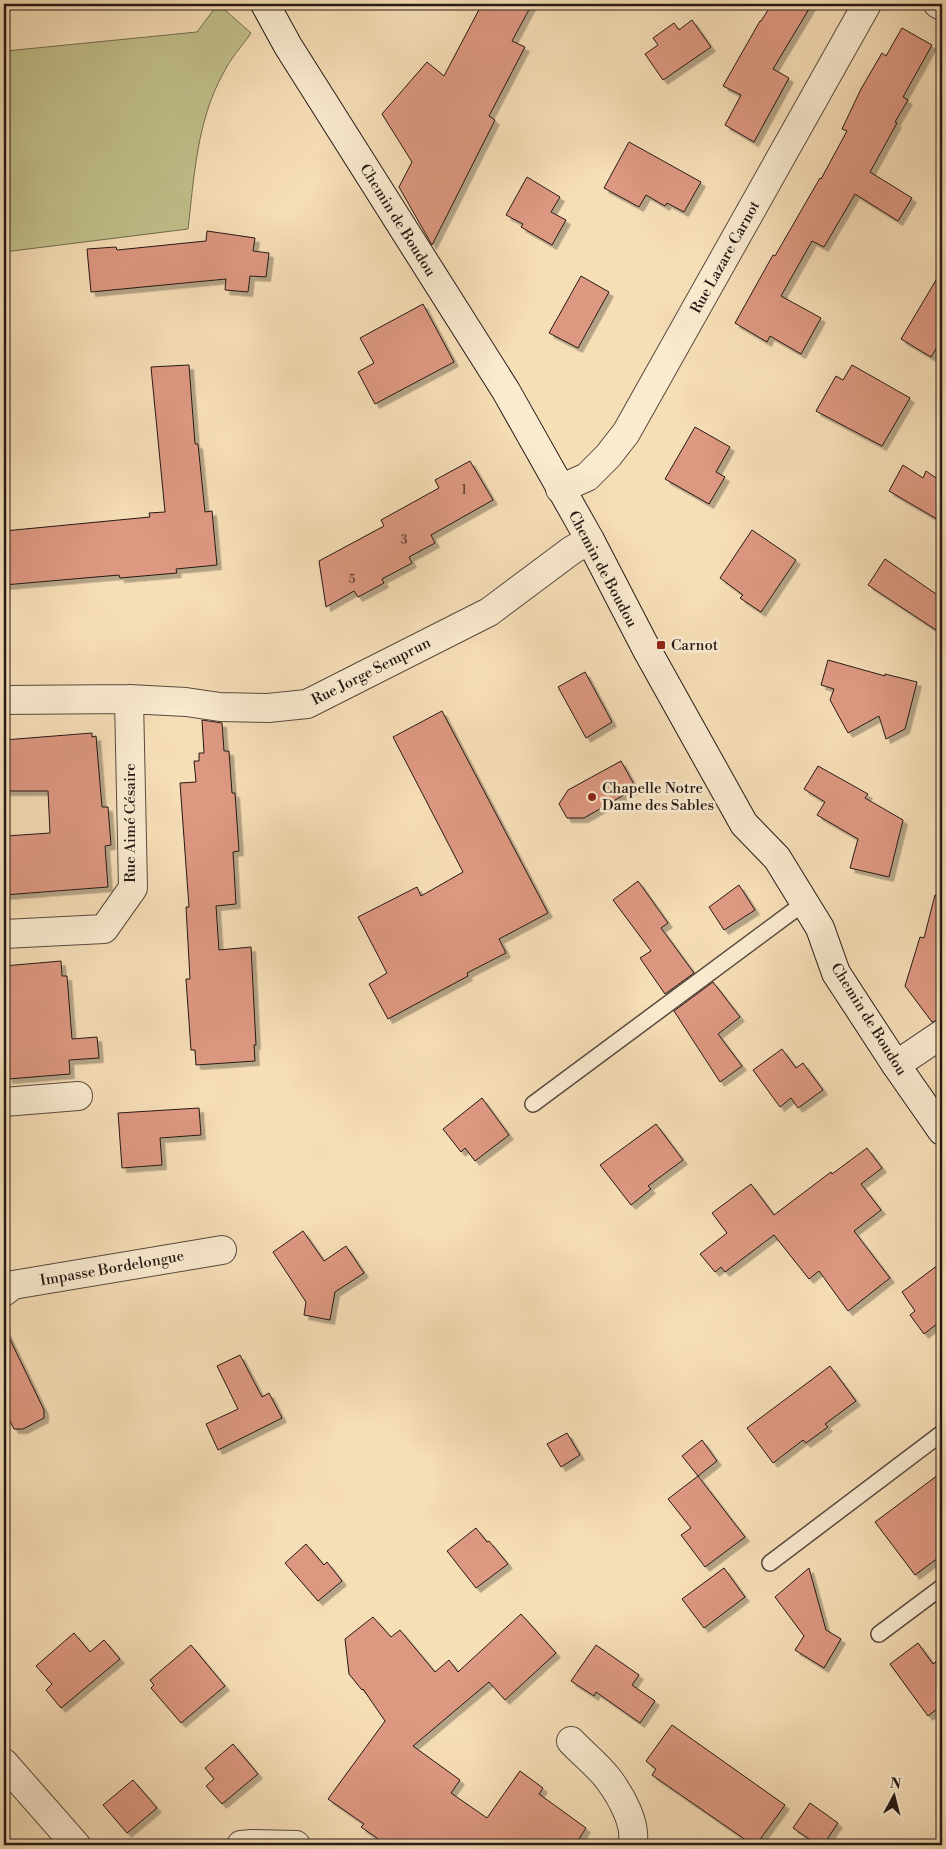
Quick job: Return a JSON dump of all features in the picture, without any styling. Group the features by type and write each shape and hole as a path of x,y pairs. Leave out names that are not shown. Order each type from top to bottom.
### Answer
{"street":[{"name":"Chemin de Boudou","path":"265,4 288,46 506,391 590,540 648,652 744,824 777,858 820,928 836,973 942,1131"},
{"name":"Rue Lazare Carnot","path":"560,489 587,477 608,456 626,433 867,4"},
{"path":"938,4 942,6"},
{"name":"Rue Jorge Semprun","path":"4,700 129,699 186,702 220,707 268,708 307,704 489,612 572,550 590,540"},
{"name":"Rue Aimé Césaire","path":"4,934 104,929 132,888 129,699"},
{"path":"896,1065 942,1034"},
{"path":"4,1102 78,1096"},
{"name":"Impasse Bordelongue","path":"4,1292 13,1285 222,1250"},
{"path":"570,1741 609,1780 631,1819 634,1840 632,1845"},
{"path":"4,1763 76,1845"},
{"path":"241,1845 296,1845"}],"lane":[{"path":"533,1104 804,903"},
{"path":"770,1562 942,1433"},
{"path":"879,1634 942,1587"}],"shaded area":[{"path":"218,4 251,33 226,68 207,110 198,150 188,229 4,252 4,43 6,51 197,32"}],"building":[{"path":"482,4 532,4 512,41 525,47 489,116 495,120 432,245 399,187 412,162 382,114 427,62 444,76"},
{"path":"772,4 812,4 773,69 789,78 754,142 725,125 741,95 723,86 760,21"},
{"path":"692,20 711,47 663,80 645,54 658,45 653,38 674,23 679,30"},
{"path":"902,28 932,45 903,97 908,100 870,172 912,198 898,221 855,194 824,247 812,241 781,296 821,318 801,354 770,336 767,342 735,323 773,255 775,256 821,179 847,131 842,129 861,89 882,53 886,56"},
{"path":"629,142 701,182 684,212 667,203 665,206 646,195 639,207 604,188"},
{"path":"527,177 560,197 551,212 566,220 552,245 521,227 523,224 506,215"},
{"path":"207,231 255,238 253,251 269,253 266,277 250,276 248,292 225,290 226,279 91,292 87,249 116,247 117,250 206,241"},
{"path":"942,270 942,339 931,357 901,339"},
{"path":"581,276 609,292 578,348 549,333"},
{"path":"423,304 454,362 375,404 358,372 374,363 360,338"},
{"path":"189,365 195,444 198,444 205,512 212,511 217,565 176,569 177,573 120,578 119,575 4,585 4,531 150,517 149,513 165,512 151,367"},
{"path":"852,365 910,398 882,446 816,411 836,376 843,380"},
{"path":"695,427 730,447 716,472 725,477 709,504 665,479"},
{"path":"470,461 493,500 431,535 435,543 409,557 412,563 382,579 384,583 358,597 354,591 326,607 319,561 384,526 381,520 439,488 435,480"},
{"path":"903,465 923,478 926,471 942,482 942,522 889,491"},
{"path":"752,530 796,560 761,612 740,598 743,595 720,578"},
{"path":"885,559 942,598 942,634 868,585"},
{"path":"828,660 885,676 885,674 917,682 905,729 886,739 879,716 848,733 830,700 834,689 821,685"},
{"path":"585,672 612,722 586,738 558,687"},
{"path":"442,711 548,913 499,939 506,953 467,973 468,976 388,1019 369,984 387,973 358,917 417,887 421,896 463,872 393,737"},
{"path":"202,720 222,723 224,751 229,751 232,793 235,793 239,851 233,852 236,904 216,906 219,950 251,947 256,1045 254,1045 255,1061 196,1065 195,1050 191,1050 186,979 190,979 186,907 189,907 180,783 196,782 194,761 199,761 199,753 204,753"},
{"path":"92,733 92,737 96,736 102,807 108,807 111,845 105,846 108,887 4,895 4,841 6,841 6,836 50,833 48,791 4,791 4,740"},
{"name":"Chapelle Notre Dame des Sables","path":"621,761 636,788 584,818 567,818 559,804 568,790"},
{"path":"818,766 868,794 865,798 903,820 889,877 850,868 858,839 817,815 825,802 804,789"},
{"path":"638,881 668,923 661,928 694,973 665,994 640,958 651,951 613,900"},
{"path":"739,885 755,910 724,930 709,907"},
{"path":"935,895 942,896 942,1019 932,1022 905,986 920,937 924,938"},
{"path":"61,961 62,976 67,976 72,1039 97,1037 99,1058 69,1060 70,1074 8,1079 4,1022 4,966"},
{"path":"713,982 740,1017 718,1034 742,1066 720,1082 674,1011"},
{"path":"782,1049 796,1068 803,1063 823,1090 798,1108 791,1098 780,1107 753,1070"},
{"path":"482,1098 509,1135 475,1161 465,1148 461,1152 443,1129"},
{"path":"199,1108 201,1135 160,1138 162,1165 122,1168 118,1113"},
{"path":"656,1124 683,1160 648,1186 651,1189 631,1205 600,1165"},
{"path":"867,1148 882,1168 861,1184 881,1210 854,1231 890,1278 848,1311 819,1271 809,1279 774,1235 725,1272 721,1267 715,1272 700,1254 727,1233 712,1213 751,1184 774,1215 831,1172 832,1174"},
{"path":"303,1231 324,1261 346,1246 364,1273 335,1292 330,1320 304,1315 306,1302 273,1252"},
{"path":"942,1262 942,1320 924,1334 910,1315 915,1311 902,1292"},
{"path":"4,1327 44,1410 44,1418 23,1429 14,1429 4,1409"},
{"path":"240,1355 262,1397 269,1393 282,1418 218,1450 206,1424 238,1409 217,1366"},
{"path":"830,1366 856,1401 825,1424 828,1427 806,1443 803,1440 773,1463 747,1428"},
{"path":"567,1433 580,1455 561,1467 547,1444"},
{"path":"702,1440 717,1461 698,1476 682,1456"},
{"path":"942,1472 942,1555 915,1575 875,1522"},
{"path":"698,1476 745,1537 705,1567 681,1535 691,1528 668,1499"},
{"path":"476,1528 508,1564 476,1588 447,1551"},
{"path":"306,1544 324,1565 327,1562 342,1581 318,1601 285,1563"},
{"path":"724,1568 745,1597 704,1628 682,1599"},
{"path":"809,1568 826,1630 841,1639 824,1668 795,1650 804,1636 775,1597"},
{"path":"521,1614 556,1653 505,1700 489,1682 413,1746 460,1780 451,1793 487,1818 520,1771 543,1788 539,1794 586,1828 575,1845 387,1845 361,1827 364,1824 328,1799 385,1721 363,1689 349,1674 345,1639 373,1617 391,1637 400,1630 435,1672 449,1660 458,1672"},
{"path":"74,1633 90,1652 104,1640 120,1659 61,1708 46,1690 52,1684 36,1666"},
{"path":"918,1643 933,1664 942,1657 942,1705 928,1716 890,1664"},
{"path":"191,1645 225,1686 181,1723 151,1688 154,1685 150,1680"},
{"path":"596,1645 639,1675 632,1685 655,1701 640,1723 596,1692 594,1696 571,1681"},
{"path":"672,1725 785,1805 756,1845 753,1845 652,1775 656,1769 646,1761"},
{"path":"233,1744 258,1774 222,1804 206,1786 214,1779 205,1768"},
{"path":"133,1780 157,1808 127,1833 103,1805"},
{"path":"810,1803 838,1823 823,1845 818,1845 793,1828"}],"place":[{"name":"Carnot","path":"661,645"},
{"name":"Chapelle Notre Dame des Sables","path":"592,797"}]}
